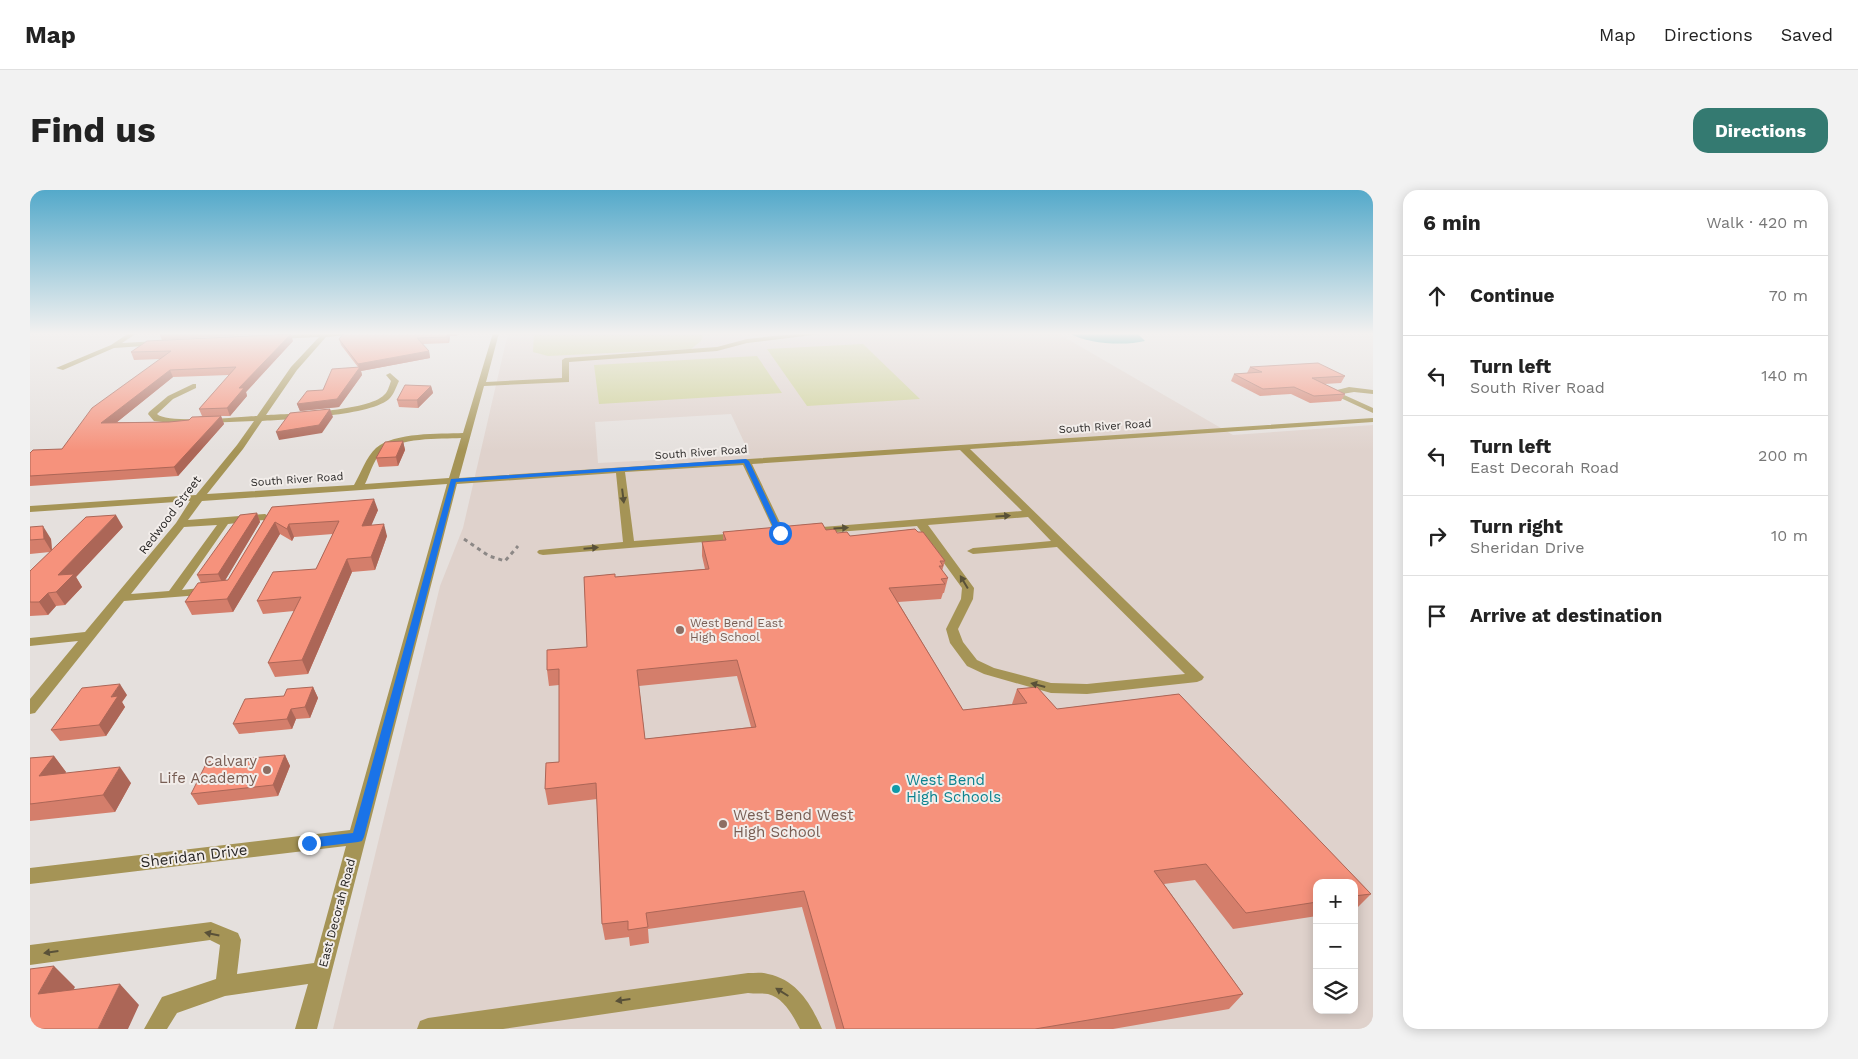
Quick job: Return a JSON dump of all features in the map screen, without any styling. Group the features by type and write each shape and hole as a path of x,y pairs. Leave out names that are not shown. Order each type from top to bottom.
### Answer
{"street":[{"name":"Redwood Street","path":"30,709 181,524 187,512 240,447 292,372"},
{"name":"East Decorah Road","path":"306,1029 454,480 485,372"},
{"path":"482,384 566,380 566,372"},
{"path":"193,386 178,392 162,403 152,414 157,419 180,422 344,411 373,405 387,398 395,381 390,375"},
{"path":"1343,380 1369,391"},
{"path":"1369,391 1339,392 1336,394 1373,411"},
{"name":"South River Road","path":"30,508 1373,420"},
{"path":"358,487 376,453 386,445 406,441 467,435"},
{"path":"920,522 968,588 967,599 952,629 957,643 972,663 988,671 1051,688 1087,689 1197,677 962,447"},
{"path":"746,461 784,533 1029,514"},
{"path":"620,470 629,545"},
{"path":"181,524 265,517 270,519 256,542"},
{"path":"173,594 224,521"},
{"path":"543,552 752,535"},
{"path":"973,551 1060,543"},
{"path":"121,598 219,590"},
{"path":"30,642 91,636"},
{"name":"Sheridan Drive","path":"30,876 358,837"},
{"path":"30,955 210,931 231,940 225,986"},
{"path":"155,1029 170,1006 225,986 321,972"},
{"path":"428,1029 748,983 769,984 786,993 802,1008 811,1029"}],"path":[{"path":"464,539 489,556 505,561 518,546"}],"shaded area":[{"path":"499,372 1125,372 1233,435 1373,425 1373,1029 333,1029 440,586 463,528","holes":["731,414 750,455 598,463 595,422"]}],"green space":[{"path":"595,372 768,372 782,393 599,404"},
{"path":"783,372 892,372 920,399 807,406"}],"building":[{"path":"142,372 167,372 101,423 169,422 189,420 192,417 221,416 174,467 30,476 30,453 33,450 62,449 92,408"},
{"path":"231,372 254,372 239,388 244,388 227,408 199,409"},
{"path":"331,372 356,372 337,399 297,404 307,391 323,390"},
{"path":"1337,372 1345,376 1312,378 1345,394 1314,396 1294,387 1263,389 1234,374"},
{"path":"405,385 431,386 417,400 397,400"},
{"path":"330,409 319,425 276,432 290,413"},
{"path":"403,441 396,457 376,458 385,442"},
{"path":"374,499 362,526 384,524 371,557 347,559 302,660 268,663 301,597 257,601 273,572 316,569 339,521 289,524 287,529 275,522 227,599 185,602 198,583 228,580 272,507"},
{"path":"257,513 218,574 197,575 240,515"},
{"path":"116,515 58,575 74,574 56,592 48,593 39,602 30,602 30,571 86,517"},
{"name":"West Bend High Schools","path":"822,523 826,530 835,529 837,533 847,532 850,536 915,529 918,532 923,532 945,561 940,561 943,566 939,566 948,578 941,579 945,584 889,588 963,710 1027,703 1017,689 1037,687 1057,709 1179,694 1357,879 1313,879 1313,903 1246,913 1206,864 1154,871 1243,994 1035,1029 844,1029 804,891 646,913 648,927 628,930 628,921 602,924 596,783 545,789 546,763 559,762 559,669 547,670 547,650 587,647 584,577 615,574 615,577 709,569 702,542 726,540 723,532","holes":["737,660 756,727 645,739 637,670"]},
{"path":"43,526 44,539 30,540 30,527"},
{"path":"120,684 111,697 118,696 99,725 51,730 82,688"},
{"path":"313,687 305,707 291,709 287,719 233,724 245,699 284,696 287,689"},
{"path":"285,755 273,785 191,794 207,762"},
{"path":"54,756 39,776 120,767 103,795 30,804 30,758"},
{"name":"West Bend High Schools","path":"1358,880 1371,894 1358,896"},
{"path":"54,966 38,994 120,984 98,1029 30,1029 30,969"}],"place":[{"name":"West Bend East High School","path":"680,630"},
{"name":"Calvary Life Academy","path":"267,770"},
{"name":"West Bend High Schools","path":"896,789"},
{"name":"West Bend West High School","path":"723,824"}],"route":[{"path":"309,843 358,837 454,480 746,461 780,533"}]}
